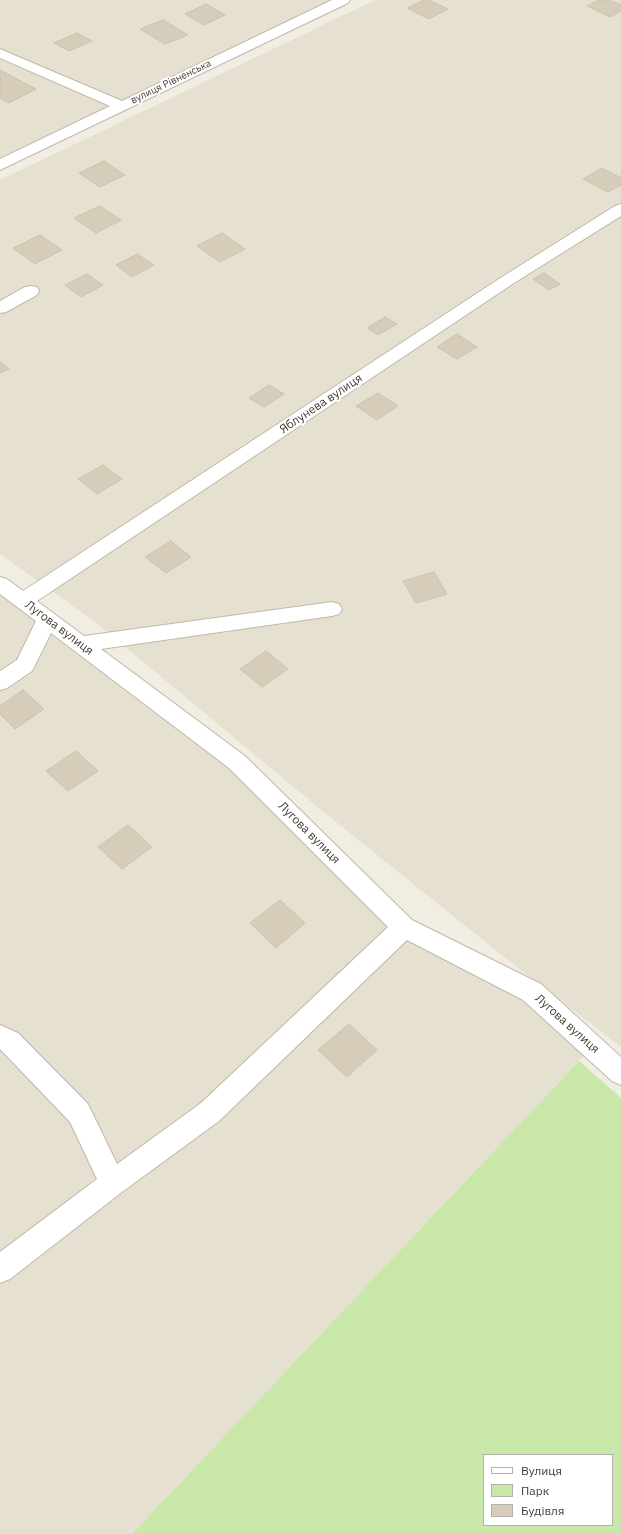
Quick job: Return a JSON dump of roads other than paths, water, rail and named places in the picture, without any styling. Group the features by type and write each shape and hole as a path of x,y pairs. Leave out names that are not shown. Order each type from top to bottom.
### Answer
{"street":[{"name":"вулиця Рівненська","path":"0,165 343,0"},
{"path":"0,53 122,106"},
{"name":"Яблунева вулиця","path":"23,601 508,280 620,210"},
{"path":"0,308 31,291"},
{"name":"Лугова вулиця","path":"0,584 237,762 404,927 532,992 621,1073"},
{"path":"81,644 332,609"},
{"path":"0,682 26,665 47,619"},
{"path":"0,1269 112,1183 210,1112 404,927"},
{"path":"0,1036 9,1041 78,1112 112,1183"}]}
